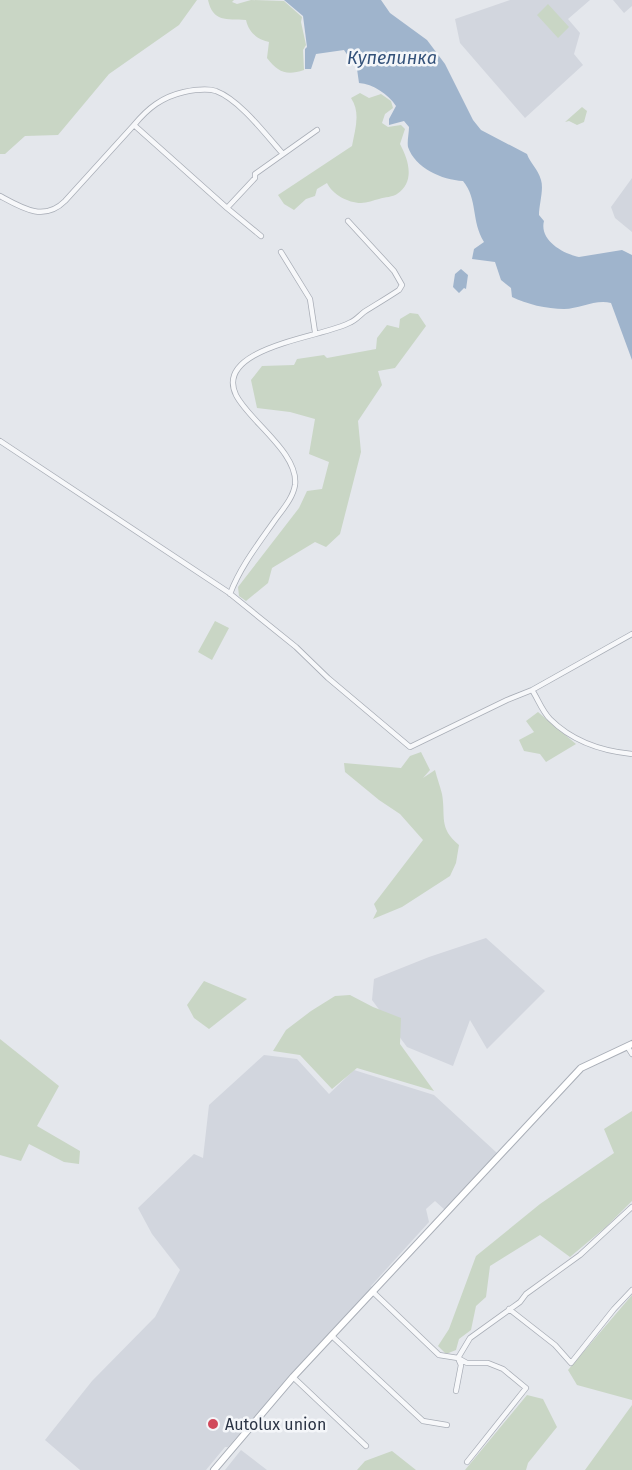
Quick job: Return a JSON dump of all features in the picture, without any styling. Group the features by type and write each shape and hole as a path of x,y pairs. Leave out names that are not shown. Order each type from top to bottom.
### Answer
{"street":[{"path":"0,196 24,209 53,210 65,201 143,114 159,101 180,93 210,90 224,95 252,118 283,154"},
{"path":"134,125 261,236"},
{"path":"227,208 255,178 255,174 317,130"},
{"path":"230,594 258,544 289,500 296,482 287,458 237,396 233,387 233,376 239,365 249,357 315,332 329,331 350,323 399,290 402,285 390,267 348,221"},
{"path":"281,252 310,300 315,332"},
{"path":"0,441 230,594 296,647 328,678 410,747 532,690 632,634"},
{"path":"532,690 550,719 576,738 602,750 632,754"},
{"path":"214,1470 292,1377 581,1068 630,1045 632,1054"},
{"path":"458,1358 470,1338 580,1255 632,1207"},
{"path":"509,1309 555,1345 571,1363 632,1290"},
{"path":"373,1292 439,1355 458,1358 467,1363 488,1363 503,1369 526,1388 467,1462"},
{"path":"332,1336 423,1421 447,1425"},
{"path":"456,1391 461,1365 458,1358"},
{"path":"292,1377 366,1446"}],"shaded area":[{"path":"510,0 590,0 568,19 580,33 574,54 583,65 525,118 460,43 455,19"},
{"path":"613,0 632,0 632,6 624,13"},
{"path":"632,178 632,232 615,218 611,207"},
{"path":"486,938 545,991 487,1049 470,1020 453,1066 407,1047 372,1000 374,979"},
{"path":"264,1055 297,1059 329,1094 354,1070 434,1095 497,1153 445,1210 435,1201 426,1209 429,1222 371,1286 373,1289 206,1470 80,1470 45,1440 92,1381 155,1317 180,1270 152,1234 138,1208 194,1154 203,1158 209,1105"},
{"path":"241,1450 267,1470 225,1470"}],"green space":[{"path":"0,0 197,0 179,25 109,74 58,135 25,136 5,154 0,154"},
{"path":"208,0 234,0 232,2 237,4 251,0 284,1 302,17 306,45 303,50 304,70 287,73 279,70 267,58 269,42 254,35 246,20 217,16"},
{"path":"548,4 569,27 558,38 537,15"},
{"path":"360,93 369,98 381,94 391,101 393,108 385,114 382,123 388,127 401,125 405,129 400,144 409,170 407,183 403,189 393,196 361,203 341,197 327,183 317,189 315,196 306,199 294,210 284,204 278,195 352,146 357,115 351,98"},
{"path":"582,107 587,111 584,122 577,125 569,121 565,122"},
{"path":"410,313 418,314 426,326 395,368 378,371 382,385 358,421 361,452 340,534 326,547 315,542 272,568 268,583 246,601 239,596 238,587 299,508 307,491 322,489 329,462 309,454 315,419 290,412 257,408 251,380 262,366 294,365 297,359 324,355 327,358 376,349 377,338 387,325 399,328 400,319"},
{"path":"215,621 229,628 212,660 198,652"},
{"path":"538,712 576,744 546,762 540,754 524,751 519,740 534,732 526,721"},
{"path":"421,752 430,770 423,778 435,770 442,794 445,827 452,839 459,845 456,863 450,876 402,907 373,919 377,911 374,904 423,840 400,814 345,772 344,763 401,768 410,756"},
{"path":"204,981 247,999 209,1029 194,1018 187,1005"},
{"path":"350,995 401,1018 400,1044 434,1091 357,1068 332,1089 300,1055 273,1051 286,1030 311,1011 335,996"},
{"path":"0,1039 59,1086 37,1126 80,1151 79,1164 64,1162 29,1144 21,1161 0,1155"},
{"path":"632,1111 632,1201 570,1257 540,1235 490,1266 486,1297 476,1306 471,1330 459,1339 456,1350 446,1354 438,1346 449,1329 476,1256 540,1204 614,1153 604,1129"},
{"path":"632,1295 632,1400 577,1385 568,1370"},
{"path":"527,1395 543,1399 557,1427 528,1463 526,1470 465,1470"},
{"path":"632,1405 632,1470 585,1470"},
{"path":"392,1451 416,1470 357,1470 365,1461"}],"water":[{"name":"Купелинка","path":"284,0 381,0 390,13 427,40 445,64 473,120 481,130 527,154 541,180 539,215 544,221 543,228 549,240 566,253 579,257 622,250 632,255 632,360 611,303 599,302 564,309 524,302 512,297 511,288 501,280 495,262 472,259 474,249 484,242 477,226 471,195 463,181 430,172 417,161 408,147 409,127 404,121 389,125 389,119 396,106 380,90 359,83 357,69 344,50 316,54 311,69 305,69 305,49 307,47 303,16"},
{"path":"461,269 468,275 466,289 464,288 459,293 453,287 455,274"}],"place":[{"name":"Autolux union","path":"213,1424"}]}
